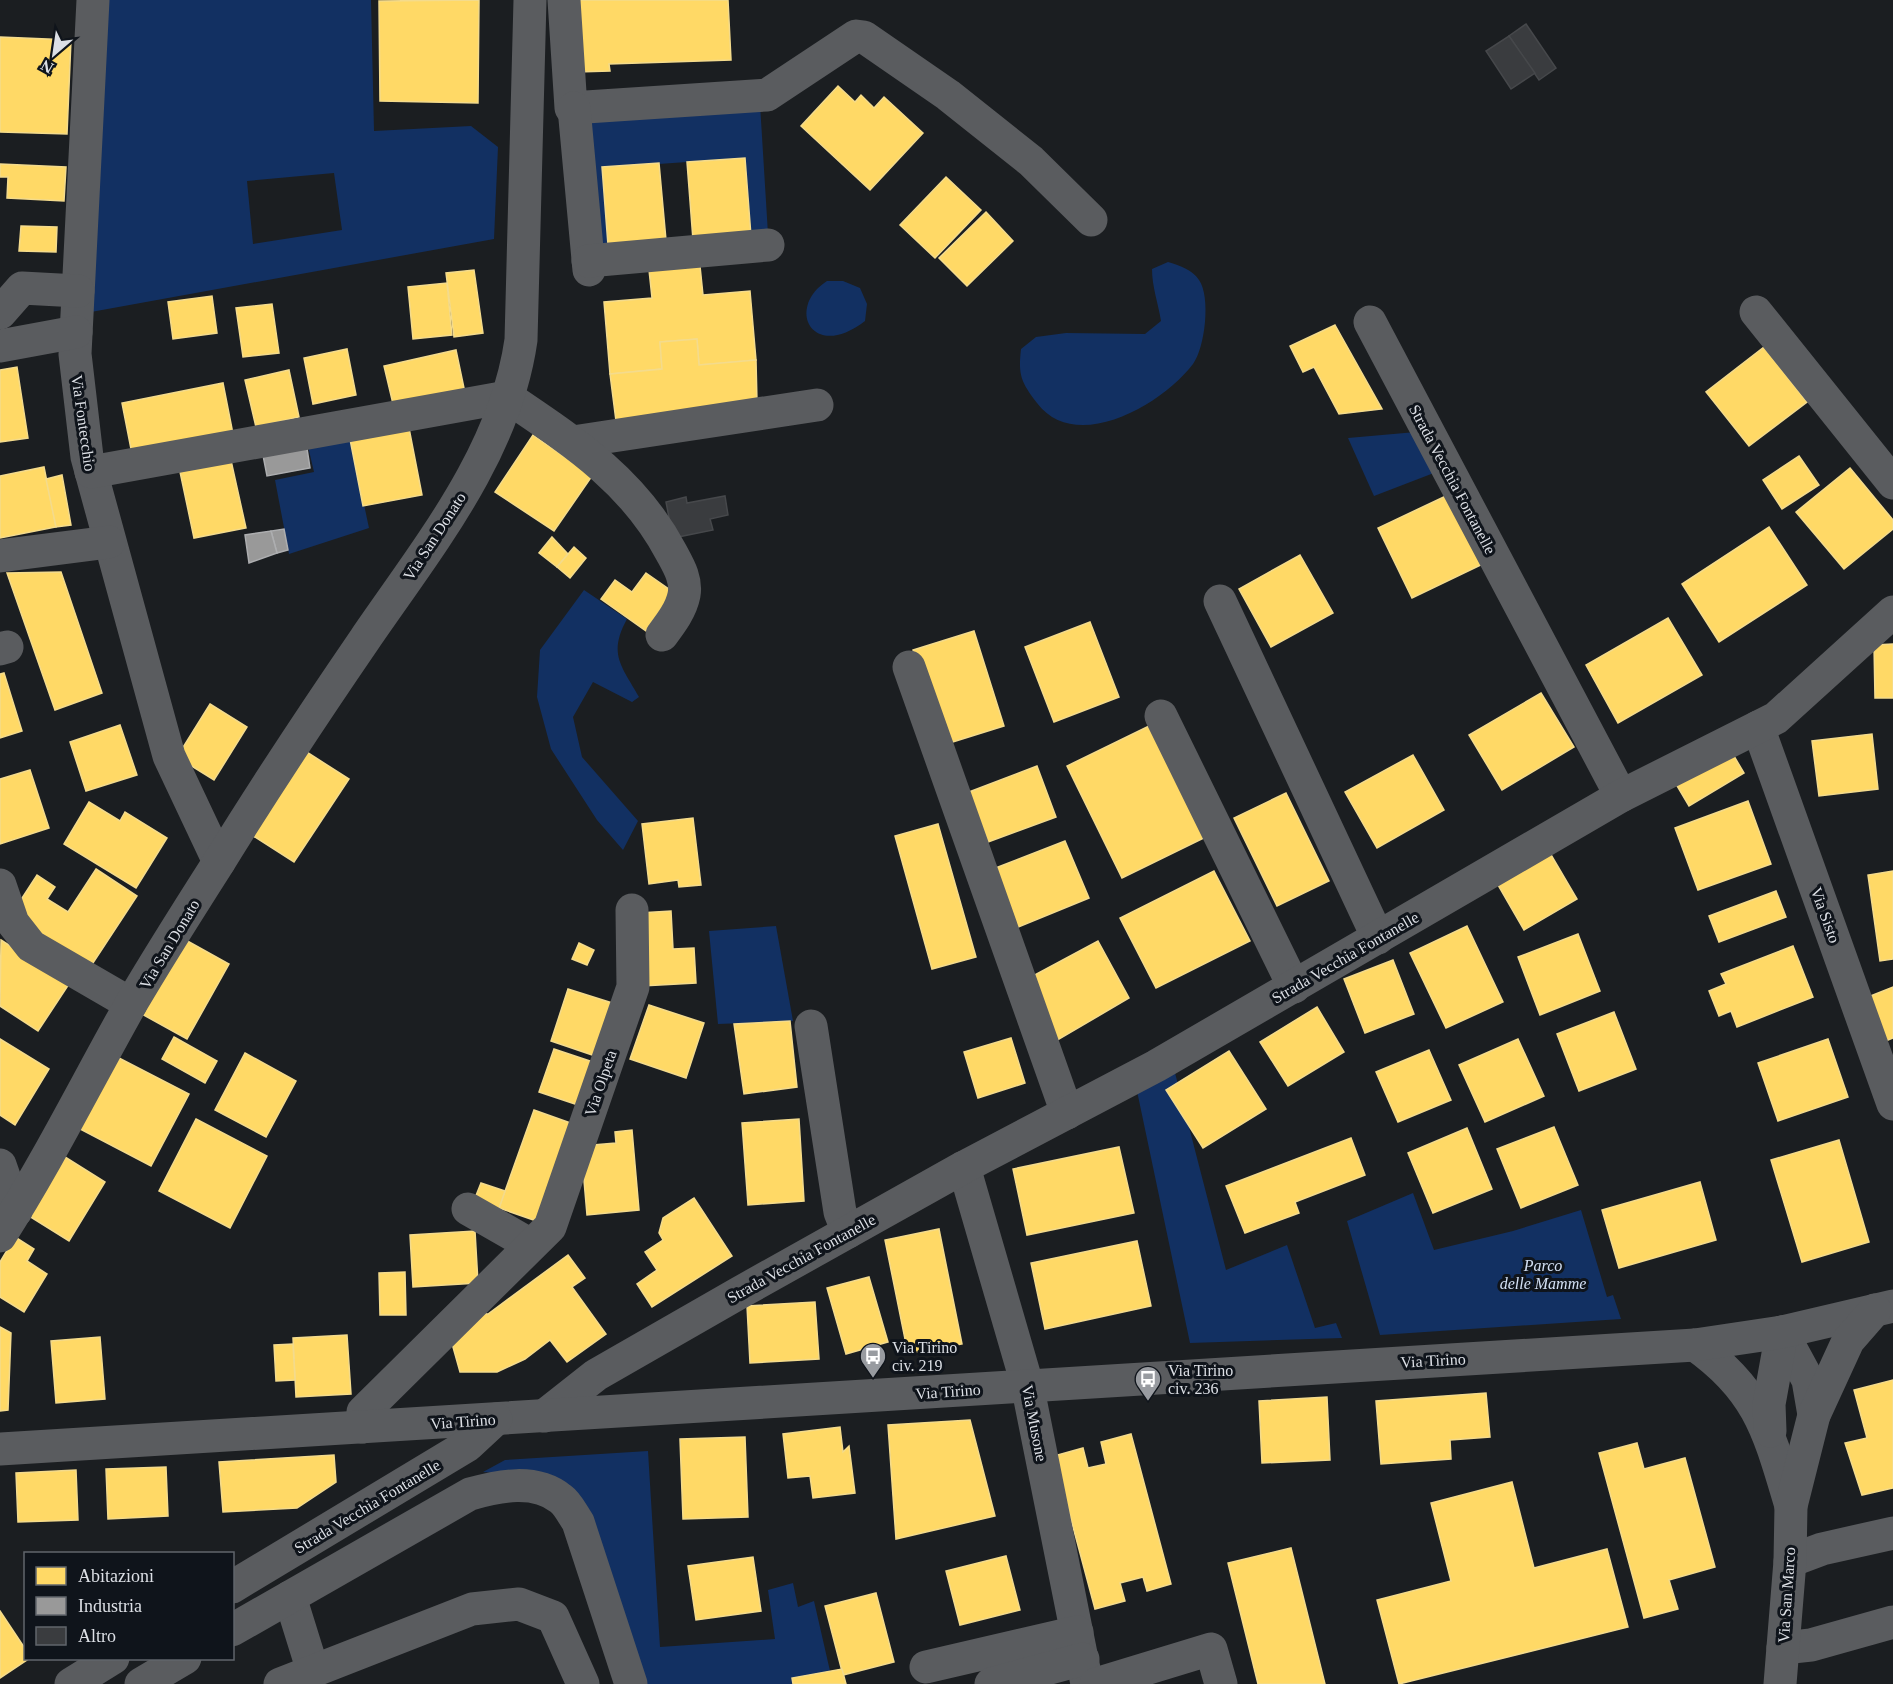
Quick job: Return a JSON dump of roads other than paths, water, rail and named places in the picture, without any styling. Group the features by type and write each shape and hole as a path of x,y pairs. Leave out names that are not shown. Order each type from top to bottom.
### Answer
{"street":[{"name":"Via Fontecchio","path":"93,0 75,354 91,472 169,756 219,862"},
{"name":"Via San Donato","path":"8,1224 87,1089 131,1004 297,739 464,491 488,446 517,371 521,340 530,0"},
{"path":"564,0 571,108 574,108 589,266 768,245"},
{"path":"574,108 767,95 856,36 864,37 948,95 1031,161 1091,220"},
{"path":"0,313 22,288 78,291"},
{"path":"1756,312 1893,483"},
{"name":"Strada Vecchia Fontanelle","path":"1370,322 1621,796"},
{"path":"0,346 76,332"},
{"path":"91,472 507,397 573,442 625,485 656,524 683,574 684,594 675,617 662,635"},
{"path":"573,442 817,405"},
{"path":"0,556 109,542"},
{"path":"1220,601 1378,938"},
{"name":"Strada Vecchia Fontanelle","path":"544,1416 596,1375 848,1232 964,1167 1156,1066 1621,796 1776,718 1893,612"},
{"path":"909,667 1066,1113"},
{"path":"1161,716 1294,987"},
{"name":"Via Sisto","path":"1758,727 1893,1104"},
{"name":"Via San Donato","path":"0,885 13,923 31,946 131,1004"},
{"name":"Via Olpeta","path":"363,1427 363,1412 550,1227 633,987 632,910"},
{"path":"811,1026 840,1212 848,1232"},
{"name":"Via San Donato","path":"0,1165 8,1224"},
{"name":"Via Musone","path":"964,1167 1027,1384 1086,1665"},
{"path":"468,1209 531,1245"},
{"name":"Via Tirino","path":"0,1449 921,1394 1027,1384 1695,1345 1782,1332 1884,1308"},
{"name":"Via San Marco","path":"1780,1684 1790,1561 1791,1506 1814,1415 1848,1341 1884,1308"},
{"name":"Via San Marco","path":"1782,1332 1808,1380 1814,1415"},
{"name":"Via San Marco","path":"1770,1435 1769,1404 1782,1332"},
{"name":"Via San Marco","path":"1695,1345 1719,1362 1740,1383 1757,1408 1770,1435 1791,1506"},
{"name":"Strada Vecchia Fontanelle","path":"234,1586 468,1445 496,1419"},
{"path":"234,1629 470,1494 503,1485 540,1487 562,1499 578,1522 631,1684"},
{"path":"1790,1561 1822,1549 1893,1533"},
{"path":"290,1597 313,1671"},
{"path":"280,1684 472,1609 519,1604 553,1617 583,1684"},
{"path":"1783,1648 1811,1645 1893,1622"},
{"path":"992,1684 1086,1665 1211,1649 1221,1684"},
{"path":"71,1684 111,1660"},
{"path":"141,1684 182,1660"},
{"path":"926,1667 1086,1665"}],"place":[{"name":"Via Tirino civ. 219","path":"873,1379"},
{"name":"Via Tirino civ. 236","path":"1148,1402"}],"park label":[{"name":"Parco delle Mamme","path":"1543,1274"}]}
